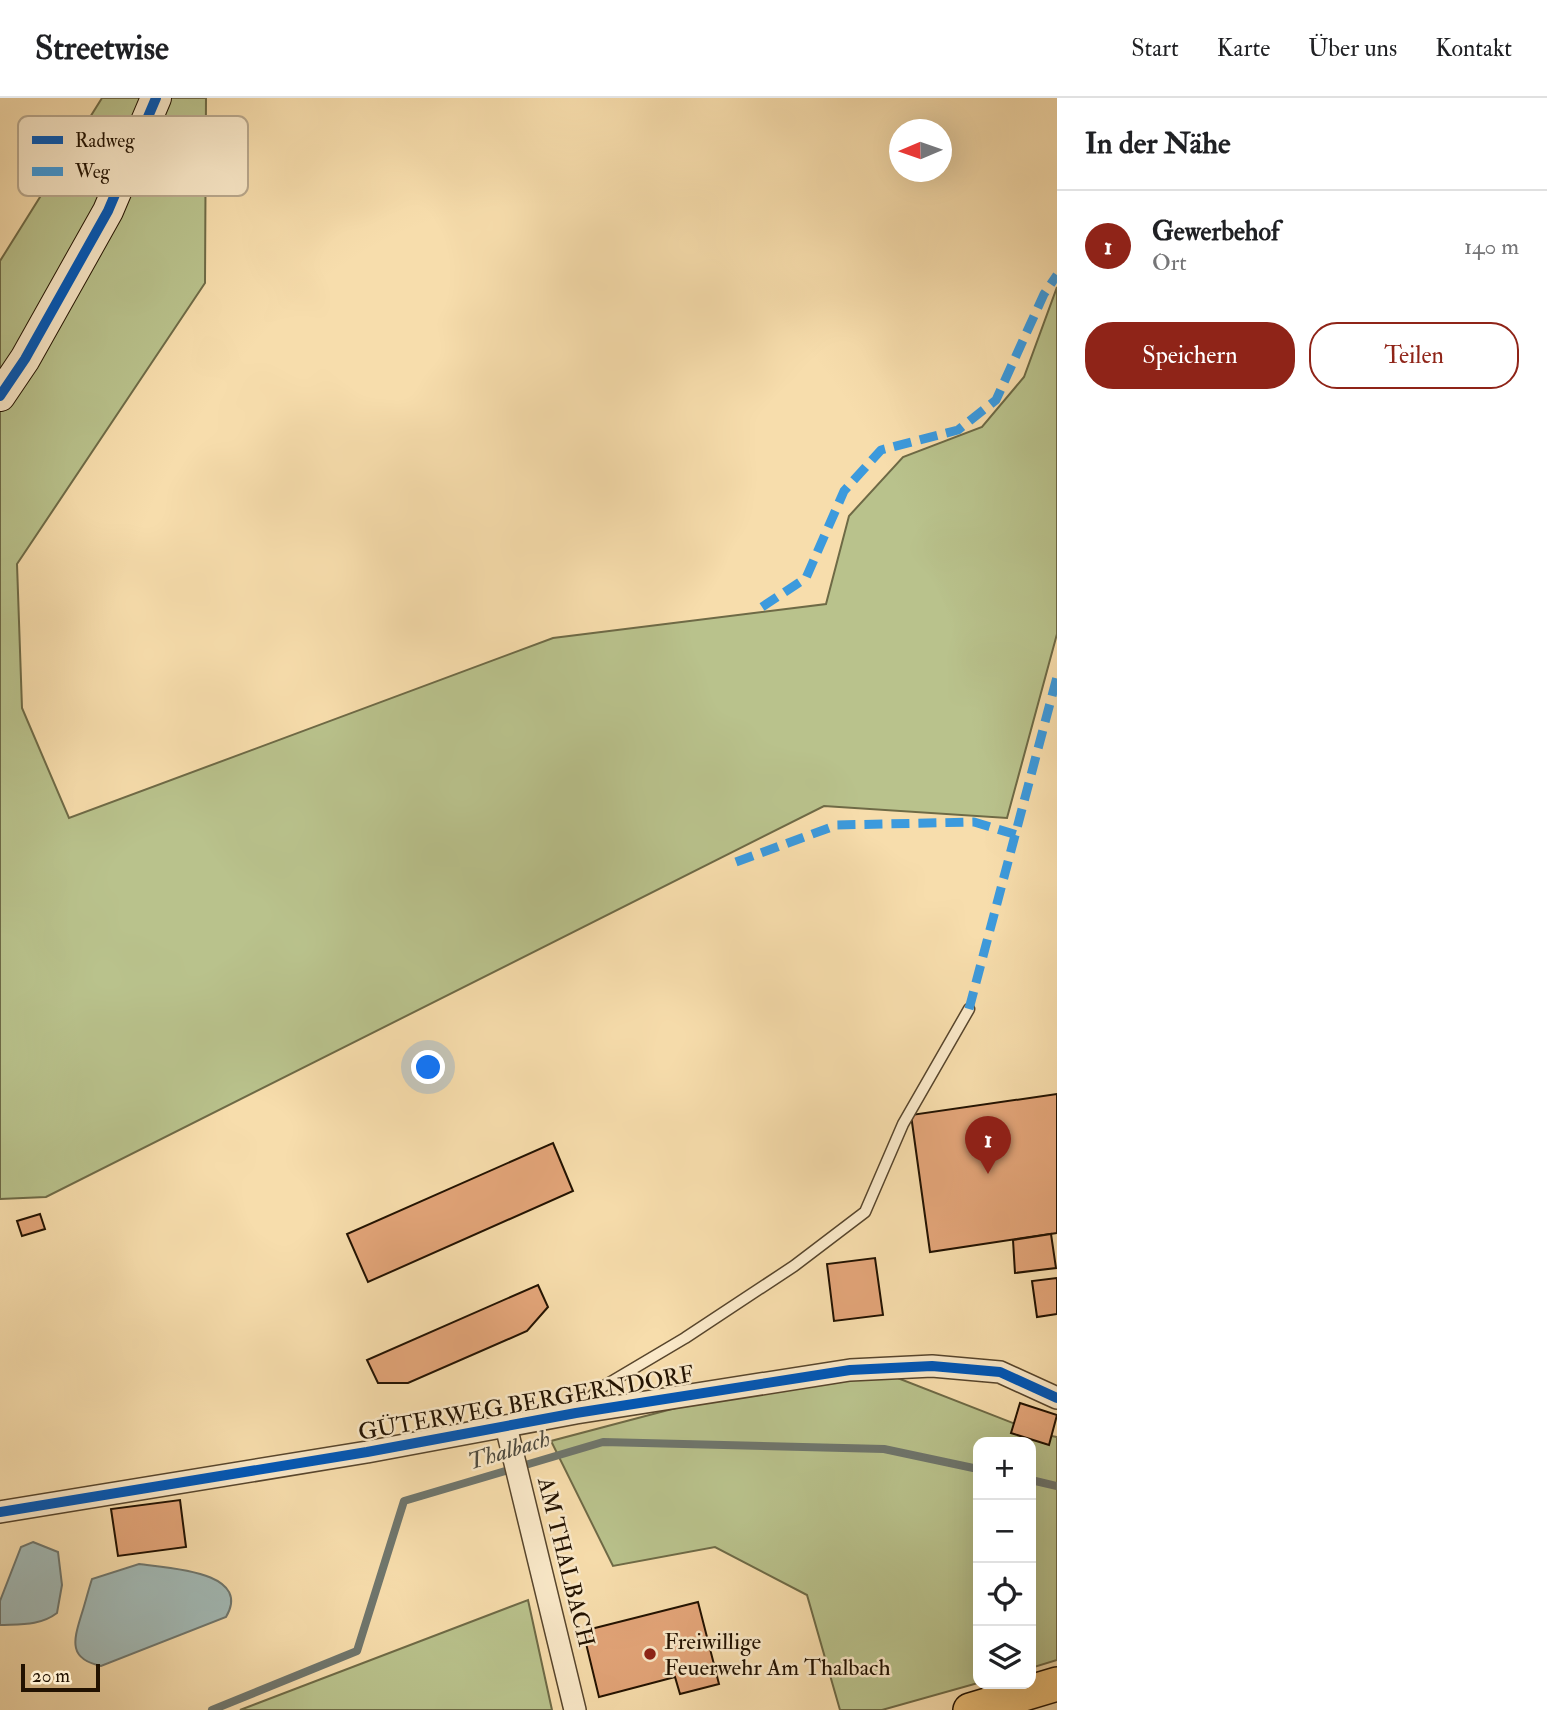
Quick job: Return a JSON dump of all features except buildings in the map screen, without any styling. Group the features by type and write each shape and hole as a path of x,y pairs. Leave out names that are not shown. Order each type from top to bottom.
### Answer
{"main road":[{"path":"970,1710 1057,1684"}],"street":[{"path":"148,116 156,98"},
{"path":"0,396 24,359 114,196"},
{"name":"GÜTERWEG BERGERNDORF","path":"0,1513 367,1452 508,1433 576,1413 850,1370 932,1366 1000,1372 1057,1398"},
{"name":"AM THALBACH","path":"508,1433 575,1710"}],"lane":[{"path":"576,1413 599,1389 685,1338 794,1266 865,1212 903,1124 970,1009"}],"green space":[{"path":"102,98 206,98 206,116 91,116"},
{"path":"41,196 205,196 205,283 17,564 22,708 69,818 553,638 826,604 849,516 903,457 982,427 1024,377 1057,287 1057,634 1007,818 824,806 46,1197 0,1199 0,261"},
{"path":"854,1361 1041,1434 1057,1437 1057,1660 1036,1666 1036,1437 973,1437 973,1684 882,1710 840,1710 807,1595 715,1547 613,1566 551,1441"},
{"path":"528,1600 552,1710 240,1710"}],"water":[{"path":"33,1542 58,1552 62,1585 57,1613 37,1622 0,1625 0,1601 21,1547"},
{"path":"139,1564 186,1570 218,1581 228,1590 231,1602 226,1617 101,1666 83,1659 78,1654 75,1641 92,1579"}],"waterway":[{"name":"Thalbach","path":"212,1710 357,1651 404,1501 603,1442 884,1449 973,1468"},
{"name":"Thalbach","path":"1036,1481 1057,1486"}],"marked path":[{"path":"762,607 806,578 844,491 881,450 958,430 996,400 1044,294 1057,275"},
{"path":"969,1009 1057,677"},
{"path":"736,862 837,825 974,822 1017,835"}],"cycle path":[{"path":"148,116 156,98"},
{"path":"0,396 25,359 114,196"},
{"path":"0,1512 367,1452 576,1413 850,1370 932,1366 1000,1372 1057,1398"}],"place":[{"name":"Gewerbehof","path":"988,1174"},
{"name":"Freiwillige Feuerwehr Am Thalbach","path":"650,1654"}]}
